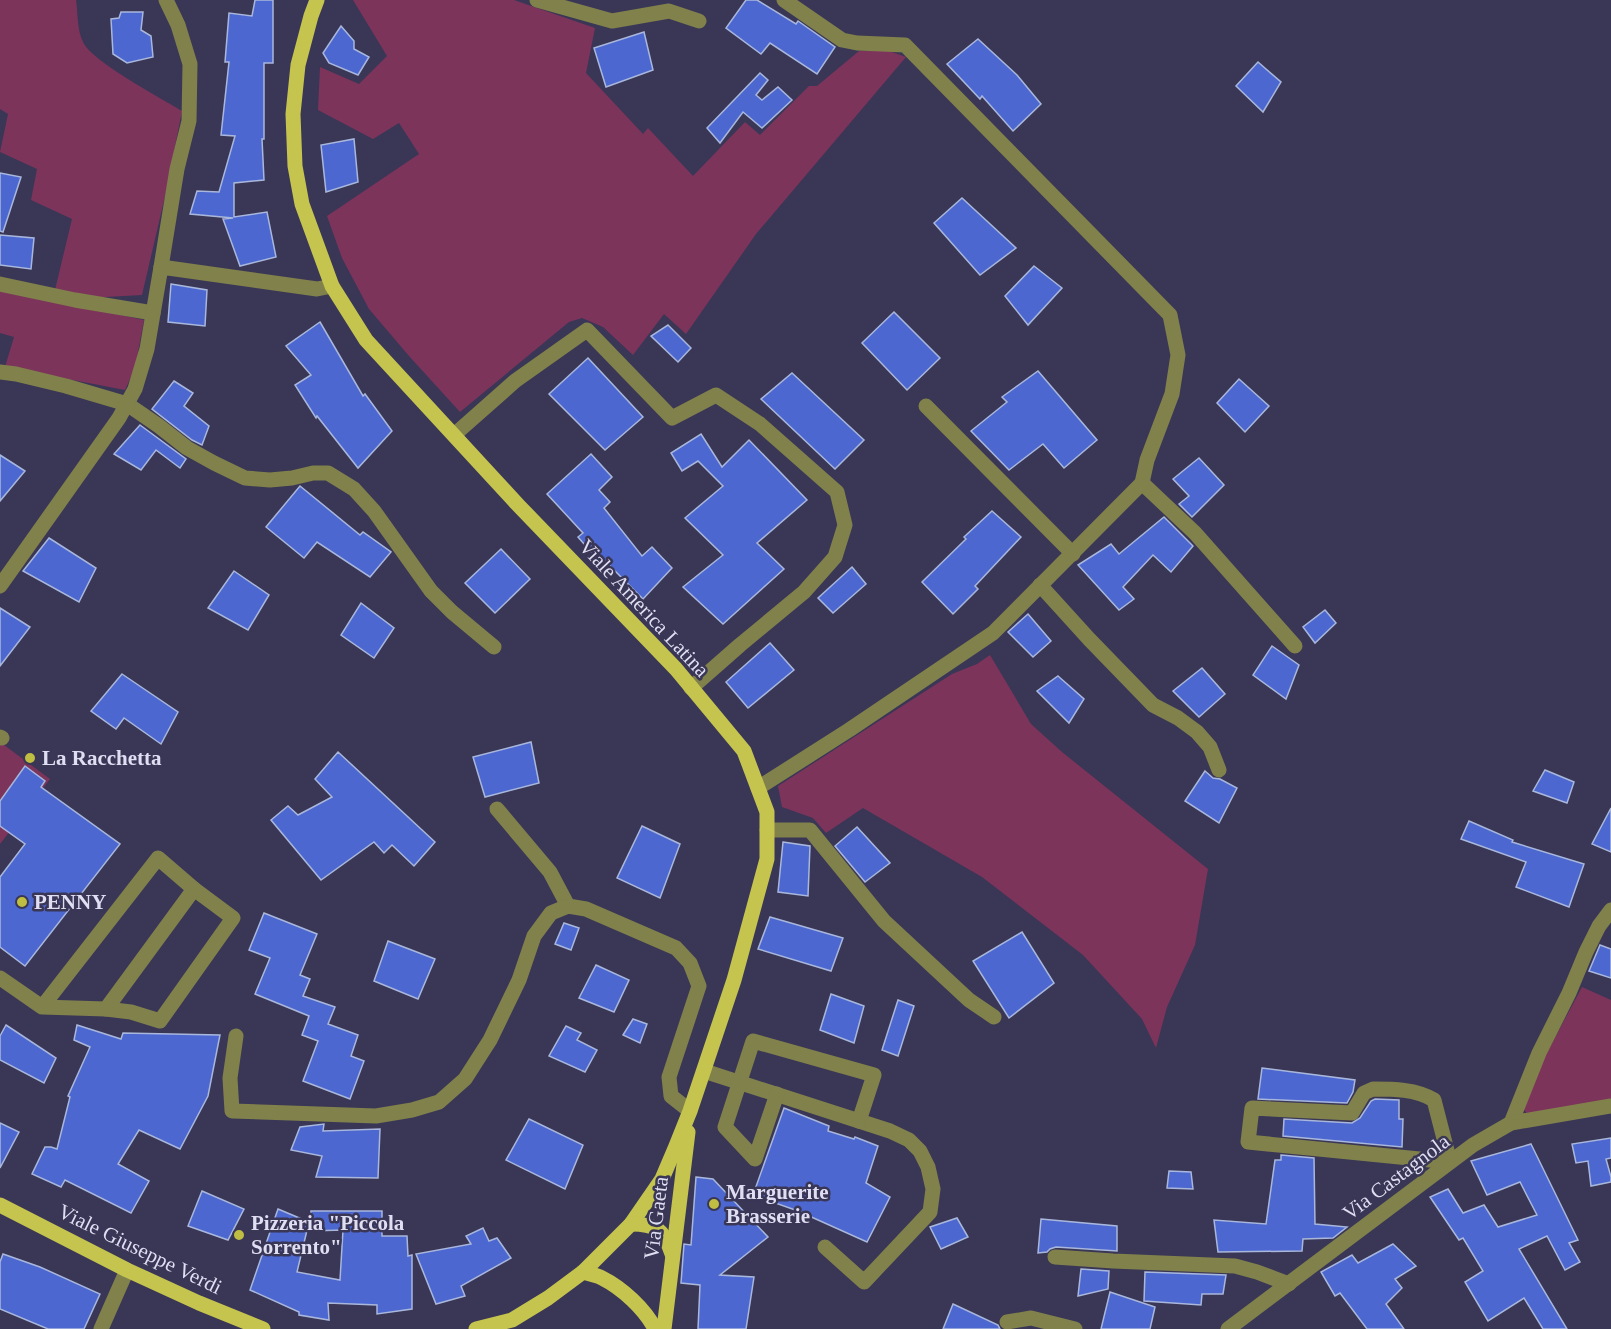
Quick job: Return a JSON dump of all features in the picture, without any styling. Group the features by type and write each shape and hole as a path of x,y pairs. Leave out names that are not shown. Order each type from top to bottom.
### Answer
{"main road":[{"name":"Viale America Latina","path":"317,0 310,16 298,65 293,114 295,166 302,204 332,286 366,340 519,506 676,669 744,751 767,812 767,860 734,980 690,1111 662,1179 631,1224 583,1272"},
{"name":"Via Gaeta","path":"664,1329 690,1111"},
{"name":"Viale Giuseppe Verdi","path":"0,1205 127,1270 263,1329"},
{"path":"631,1224 642,1224 659,1231 666,1238 673,1257"},
{"path":"476,1329 495,1327 512,1320 548,1298 583,1272 602,1278 633,1301 645,1313 655,1329"}],"street":[{"path":"0,586 119,418 135,389 147,349 177,169 189,121 190,64 178,25 166,0"},
{"path":"537,0 612,21 669,11 699,21"},
{"path":"758,788 993,633 1142,483 1147,460 1172,394 1178,355 1170,315 905,45 856,43 842,40 784,0"},
{"path":"161,267 317,289 332,286"},
{"path":"0,284 153,313"},
{"path":"454,435 515,381 587,330 672,418 716,395 760,424 837,492 845,525 835,557 804,592 691,688"},
{"path":"0,372 66,386 127,404 187,448 245,478 270,480 328,473 354,489 374,511 431,591 494,647"},
{"path":"926,406 1072,554"},
{"path":"1142,483 1195,532 1295,646"},
{"path":"1041,585 1089,639 1154,705 1197,732 1210,747 1219,770"},
{"path":"497,809 550,872 568,906"},
{"path":"767,830 810,830 884,921 969,1000 994,1017"},
{"path":"0,978 42,1007 106,1009 131,1012 160,1021 233,918 158,858 42,1007"},
{"path":"106,1009 194,889"},
{"path":"236,1036 230,1078 232,1111 376,1116 412,1110 439,1102 465,1079 490,1040 519,980 534,936 551,913 568,906 586,909 676,948 690,963 699,986 669,1077 671,1096 690,1111"},
{"path":"1512,1122 1536,1061 1586,952 1599,926 1611,910"},
{"path":"777,1094 755,1159 725,1127 753,1041 874,1075 859,1120"},
{"path":"704,1071 890,1131 909,1140 920,1151 928,1167 933,1189 930,1212 864,1282 825,1247"},
{"path":"1373,1089 1416,1092 1434,1100 1450,1162 1248,1142 1252,1108 1352,1113 1364,1093 1373,1089"},
{"name":"Via Castagnola","path":"1228,1329 1473,1145 1512,1122 1611,1106"},
{"path":"1055,1257 1235,1266 1289,1284"},
{"path":"101,1329 127,1270"},
{"path":"1007,1322 1031,1318 1075,1329"}],"shaded area":[{"path":"0,0 76,0 80,32 89,50 112,69 182,111 142,295 88,298 55,290 72,219 31,200 37,169 0,152 8,114 0,109"},
{"path":"353,0 514,0 595,28 586,73 643,134 648,128 693,176 745,122 760,135 809,86 817,86 859,51 889,51 906,57 756,234 686,334 664,314 633,355 603,327 582,318 569,322 460,412 369,309 342,258 327,216 419,154 399,123 373,139 318,110 320,67 359,84 387,56"},
{"path":"0,289 144,320 135,368 125,390 5,367 14,337 0,333"},
{"path":"990,655 1031,724 1062,752 1208,869 1195,945 1167,1007 1156,1048 1142,1019 1083,955 982,877 863,808 826,833 813,818 782,807 778,786 952,674 977,664"},
{"path":"0,742 50,779 0,844"},
{"path":"1582,987 1611,1000 1611,1103 1528,1115 1523,1108 1534,1077"}],"building":[{"path":"255,0 273,0 273,63 264,63 264,139 262,139 264,180 234,183 234,217 267,212 276,257 240,266 223,219 233,218 190,214 197,191 219,192 235,136 221,135 229,62 225,62 229,13 252,16"},
{"path":"746,0 757,0 796,24 798,21 835,47 817,74 770,43 761,54 726,28"},
{"path":"121,12 143,12 141,30 151,36 153,57 127,63 113,54 111,19 119,18"},
{"path":"341,26 354,41 354,49 369,57 358,75 329,63 323,53"},
{"path":"644,32 653,70 606,87 594,48"},
{"path":"978,39 1017,75 1041,104 1013,131 982,96 980,99 947,64"},
{"path":"1258,62 1281,82 1263,112 1236,86"},
{"path":"760,73 768,80 756,95 762,100 778,87 792,100 762,128 743,112 720,143 707,128"},
{"path":"354,139 358,182 326,192 321,145"},
{"path":"0,173 21,177 3,232 0,231"},
{"path":"962,198 1016,248 980,275 934,223"},
{"path":"0,235 34,238 31,269 0,265"},
{"path":"1034,266 1062,288 1028,325 1005,296"},
{"path":"171,284 207,290 205,326 168,322"},
{"path":"894,312 940,358 907,390 862,343"},
{"path":"320,322 363,396 365,394 392,431 358,468 317,416 316,418 295,385 311,375 286,346"},
{"path":"668,325 691,348 678,362 651,336"},
{"path":"588,358 643,417 605,450 549,394"},
{"path":"1038,371 1097,440 1064,468 1043,444 1009,470 971,431 1007,402 1002,397"},
{"path":"792,373 864,440 835,469 761,399"},
{"path":"1239,379 1269,406 1245,432 1217,403"},
{"path":"174,381 193,393 184,406 209,426 202,445 152,409"},
{"path":"140,425 186,459 180,468 156,450 141,470 114,454"},
{"path":"701,434 722,467 749,440 807,500 757,543 784,569 723,624 683,587 723,555 685,518 723,486 698,461 682,471 671,453"},
{"path":"591,454 612,477 599,490 610,502 604,508 642,556 652,547 672,568 643,599 609,565 606,569 578,537 583,533 547,494"},
{"path":"0,455 25,471 0,501"},
{"path":"1199,458 1224,485 1192,517 1179,504 1189,496 1173,479"},
{"path":"300,486 360,535 363,532 391,552 370,577 317,542 304,558 266,527"},
{"path":"992,511 1021,537 975,586 978,589 953,614 922,582"},
{"path":"1164,517 1193,546 1171,572 1153,555 1123,587 1134,599 1119,610 1078,565 1111,544 1119,554"},
{"path":"49,538 96,568 79,602 23,571"},
{"path":"501,549 530,579 495,613 465,583"},
{"path":"852,567 866,584 833,613 818,598"},
{"path":"234,571 269,595 248,630 208,608"},
{"path":"361,603 394,628 374,658 341,635"},
{"path":"0,608 30,627 0,666"},
{"path":"1325,610 1336,623 1315,643 1303,627"},
{"path":"1028,614 1051,641 1033,657 1008,632"},
{"path":"770,643 794,670 748,708 726,682"},
{"path":"1272,646 1299,665 1286,699 1253,675"},
{"path":"1202,668 1225,694 1199,717 1173,691"},
{"path":"122,674 178,712 161,744 124,718 116,729 91,711"},
{"path":"1058,676 1084,699 1069,723 1037,691"},
{"path":"531,742 539,783 485,797 473,757"},
{"path":"338,752 435,842 414,866 392,845 384,853 374,842 321,880 271,820 288,806 298,815 332,797 315,779"},
{"path":"25,766 45,781 41,787 120,844 25,966 0,947 0,877 25,844 0,826 0,801"},
{"path":"1545,770 1574,782 1567,803 1533,791"},
{"path":"1205,771 1213,778 1237,788 1219,823 1185,801"},
{"path":"1611,808 1611,852 1592,844"},
{"path":"1469,821 1513,840 1512,842 1584,864 1569,907 1516,887 1526,862 1461,839"},
{"path":"642,826 680,844 660,898 617,878"},
{"path":"857,827 890,863 865,882 835,846"},
{"path":"783,842 810,846 808,896 778,892"},
{"path":"264,913 317,934 300,975 310,979 303,996 335,1007 328,1024 358,1035 351,1056 364,1061 350,1099 303,1081 318,1041 302,1035 309,1016 255,994 270,958 249,950"},
{"path":"770,917 843,938 831,971 758,949"},
{"path":"564,923 579,928 571,950 555,944"},
{"path":"1022,932 1054,983 1009,1018 973,961"},
{"path":"388,941 435,959 418,999 374,981"},
{"path":"1600,945 1611,949 1611,978 1589,971"},
{"path":"596,965 629,980 614,1012 579,998"},
{"path":"831,994 864,1006 854,1043 820,1030"},
{"path":"898,1000 914,1006 898,1056 882,1050"},
{"path":"633,1019 647,1024 640,1043 623,1035"},
{"path":"6,1025 56,1058 44,1083 0,1060 0,1036"},
{"path":"77,1025 121,1039 123,1033 220,1035 208,1096 180,1149 139,1130 118,1164 149,1181 131,1213 65,1180 61,1187 32,1174 45,1147 57,1149 70,1097 68,1096 90,1047 74,1040"},
{"path":"566,1026 581,1033 577,1040 597,1050 585,1072 549,1056"},
{"path":"1262,1068 1355,1080 1353,1092 1347,1103 1258,1099"},
{"path":"1375,1099 1399,1100 1399,1119 1403,1119 1402,1147 1283,1136 1284,1119 1352,1123 1360,1118 1371,1101"},
{"path":"784,1108 829,1126 828,1131 854,1139 855,1137 878,1146 866,1183 890,1197 867,1242 798,1211 753,1195"},
{"path":"529,1119 583,1145 565,1189 506,1160"},
{"path":"0,1123 19,1132 0,1168"},
{"path":"324,1124 323,1131 380,1129 378,1178 316,1177 322,1156 291,1150 300,1127"},
{"path":"1611,1138 1611,1158 1606,1159 1611,1182 1591,1186 1588,1161 1576,1163 1572,1144"},
{"path":"1531,1144 1578,1240 1569,1243 1580,1262 1565,1270 1547,1236 1519,1249 1567,1329 1543,1329 1524,1298 1488,1321 1465,1282 1483,1271 1463,1238 1459,1240 1430,1197 1448,1189 1463,1213 1484,1205 1498,1227 1537,1215 1520,1182 1487,1195 1471,1161"},
{"path":"1281,1155 1314,1158 1315,1224 1347,1227 1333,1238 1303,1239 1302,1251 1218,1252 1214,1220 1266,1224 1275,1160 1281,1160"},
{"path":"1169,1171 1191,1172 1193,1189 1167,1188"},
{"path":"696,1177 713,1179 768,1237 720,1275 754,1277 746,1329 698,1329 700,1285 681,1283 684,1244 691,1245"},
{"path":"202,1191 244,1209 228,1240 188,1226"},
{"path":"278,1209 309,1222 297,1272 340,1280 343,1230 310,1231 311,1211 382,1211 382,1236 407,1236 408,1256 412,1255 412,1309 377,1314 377,1305 328,1303 329,1320 299,1315 299,1312 250,1290"},
{"path":"957,1218 968,1237 941,1249 930,1227"},
{"path":"1041,1219 1117,1226 1117,1251 1056,1247 1047,1252 1038,1253"},
{"path":"483,1228 489,1241 497,1238 511,1258 461,1286 465,1296 436,1304 416,1254 471,1244 466,1236"},
{"path":"1393,1244 1416,1266 1395,1279 1402,1288 1386,1304 1404,1329 1367,1329 1340,1293 1335,1296 1321,1272 1352,1255 1358,1263"},
{"path":"3,1254 40,1267 100,1294 84,1329 48,1329 0,1309 0,1262"},
{"path":"1081,1269 1109,1271 1108,1289 1078,1296"},
{"path":"1145,1272 1226,1275 1223,1294 1202,1294 1201,1305 1144,1301"},
{"path":"1110,1292 1155,1307 1150,1329 1101,1329"},
{"path":"953,1304 998,1325 1000,1329 943,1329"}],"place":[{"name":"La Racchetta","path":"30,758"},
{"name":"PENNY","path":"22,902"},
{"name":"Marguerite Brasserie","path":"714,1204"},
{"name":"Pizzeria \"Piccola Sorrento\"","path":"239,1235"}]}
